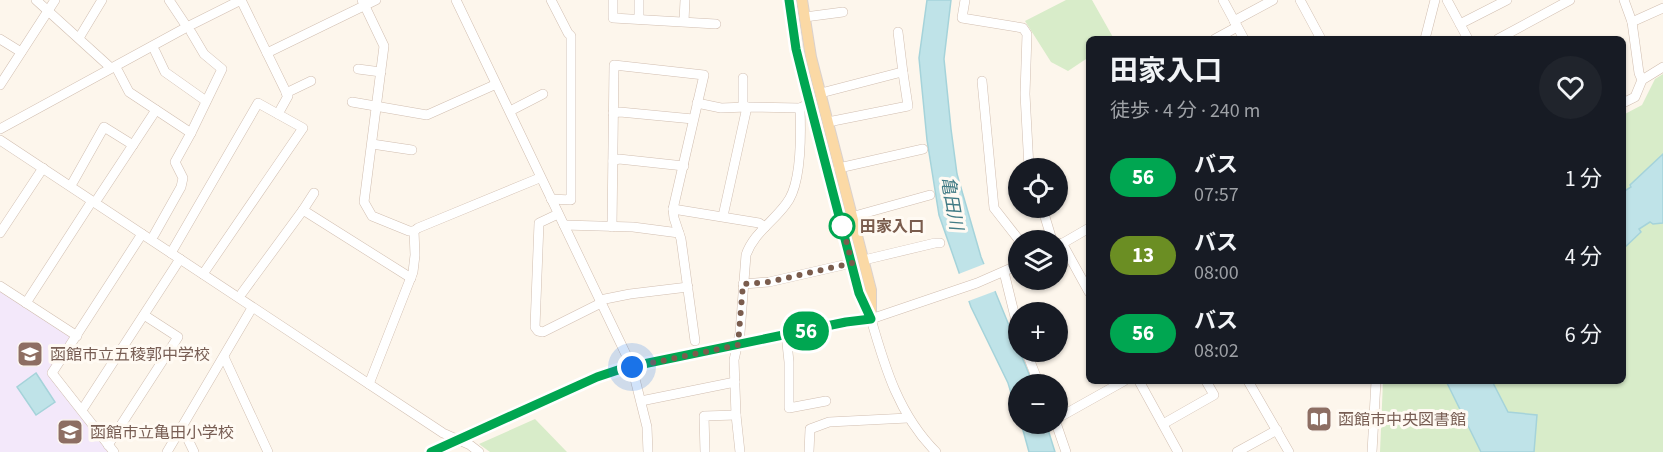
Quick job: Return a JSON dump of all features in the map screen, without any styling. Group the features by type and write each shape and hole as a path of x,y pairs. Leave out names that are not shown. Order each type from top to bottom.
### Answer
{"main road":[{"path":"789,0 805,106 859,293 871,319"},
{"path":"802,0 811,57 851,217 872,290 871,319"},
{"path":"431,452 597,377 632,367 786,334 871,319"}],"street":[{"path":"36,0 115,69 129,92 191,133"},
{"path":"0,85 55,0"},
{"path":"79,38 102,0"},
{"path":"154,235 182,187 183,178 176,162 222,69 204,54 169,0"},
{"path":"0,129 241,0 288,96 278,114"},
{"path":"267,53 363,3 376,0"},
{"path":"456,0 632,367 647,427 648,452"},
{"path":"551,0 571,36 571,200 551,199"},
{"path":"613,0 613,18 716,24"},
{"path":"639,0 639,19"},
{"path":"684,21 685,0"},
{"path":"965,0 962,18 1023,28 1027,34 1025,94 1028,158"},
{"path":"1222,0 1242,36"},
{"path":"1219,36 1273,0"},
{"path":"1300,0 1319,36"},
{"path":"1426,36 1435,0"},
{"path":"1447,0 1466,36"},
{"path":"1460,24 1508,0"},
{"path":"1504,36 1570,0"},
{"path":"1624,0 1632,22 1642,80"},
{"path":"363,3 384,46 364,202 372,216 414,231 537,179"},
{"path":"1632,22 1663,8"},
{"path":"804,17 843,12"},
{"path":"828,122 908,106 898,32"},
{"path":"0,39 21,52"},
{"path":"155,51 165,72 206,101"},
{"path":"612,227 614,65 704,75 673,209 679,232 695,342"},
{"path":"1626,101 1635,96 1642,80 1663,67"},
{"path":"358,69 381,72"},
{"path":"821,93 903,73"},
{"path":"723,216 745,107 743,78"},
{"path":"286,93 311,81"},
{"path":"982,81 994,208 1012,230"},
{"path":"352,102 427,115 492,86"},
{"path":"510,111 543,94"},
{"path":"171,253 258,103 303,128 203,274"},
{"path":"697,103 721,108 805,106 801,124 797,179 792,197 748,250 738,345 734,360 740,452"},
{"path":"26,303 156,111"},
{"path":"613,113 693,119"},
{"path":"73,182 104,127 133,145"},
{"path":"0,140 95,200 252,308 443,433 479,452"},
{"path":"372,144 412,150"},
{"path":"839,168 923,149"},
{"path":"613,160 684,165"},
{"path":"1,229 43,168"},
{"path":"242,293 314,193"},
{"path":"851,217 930,195"},
{"path":"673,209 759,223 765,227"},
{"path":"303,210 411,278"},
{"path":"558,214 539,223 535,327 538,332 543,332 600,302 630,294 688,287"},
{"path":"564,225 633,227 679,232"},
{"path":"1068,240 1086,230"},
{"path":"369,384 411,278 415,255 414,231"},
{"path":"142,234 52,373 111,448 178,337 144,315"},
{"path":"864,260 940,243"},
{"path":"1068,257 1086,287"},
{"path":"82,410 180,259"},
{"path":"743,284 769,282 852,263"},
{"path":"932,451 909,418 889,377 871,319 956,291 1008,270"},
{"path":"1002,273 1010,302"},
{"path":"0,286 76,336"},
{"path":"167,452 252,308"},
{"path":"786,334 789,362 789,408 826,401"},
{"path":"224,357 268,452"},
{"path":"640,401 735,382"},
{"path":"1068,412 1119,384"},
{"path":"1141,384 1176,451"},
{"path":"1162,423 1214,395 1208,384"},
{"path":"1250,384 1289,452"},
{"path":"1372,452 1376,384"},
{"path":"705,452 704,416 736,415"},
{"path":"809,452 810,429 829,422 909,418"},
{"path":"182,427 194,452"},
{"path":"1237,452 1277,430"},
{"path":"1060,434 1066,452"}],"shaded area":[{"name":"函館市立五稜郭中学校","path":"0,291 71,337 48,372 108,452 0,452"}],"green space":[{"path":"1066,0 1092,0 1112,36 1086,36 1086,59 1068,71 1051,62 1025,21"},
{"path":"1663,74 1663,452 1380,452 1383,384 1626,384 1626,113 1642,105 1655,79"},
{"path":"535,419 567,452 490,452 479,444"}],"water":[{"name":"亀田川","path":"927,0 951,0 944,59 957,174 981,257 1008,323 1008,362 1024,362 1029,374 1008,374 1008,383 971,307 939,215 927,140 919,58"},
{"path":"1663,154 1663,223 1650,222 1639,229 1641,232 1626,246 1626,190 1631,187 1630,185"},
{"path":"36,373 55,402 36,415 17,387"},
{"path":"1447,384 1494,384 1508,412 1537,415 1534,452 1481,452"},
{"path":"1024,434 1049,434 1055,452 1029,452"}],"pier":[{"path":"987,263 998,290 966,302 956,275"}],"bus line":[{"name":"56","path":"431,452 597,377 624,368 846,322 871,319 859,293 810,104 796,49 789,0"}],"place":[{"name":"田家入口","path":"842,226"},
{"name":"函館市立五稜郭中学校","path":"30,354"},
{"name":"函館市中央図書館","path":"1319,419"},
{"name":"函館市立亀田小学校","path":"70,432"}],"route":[{"path":"632,367 738,345 743,284 769,282 852,263 841,221 842,226"}]}
